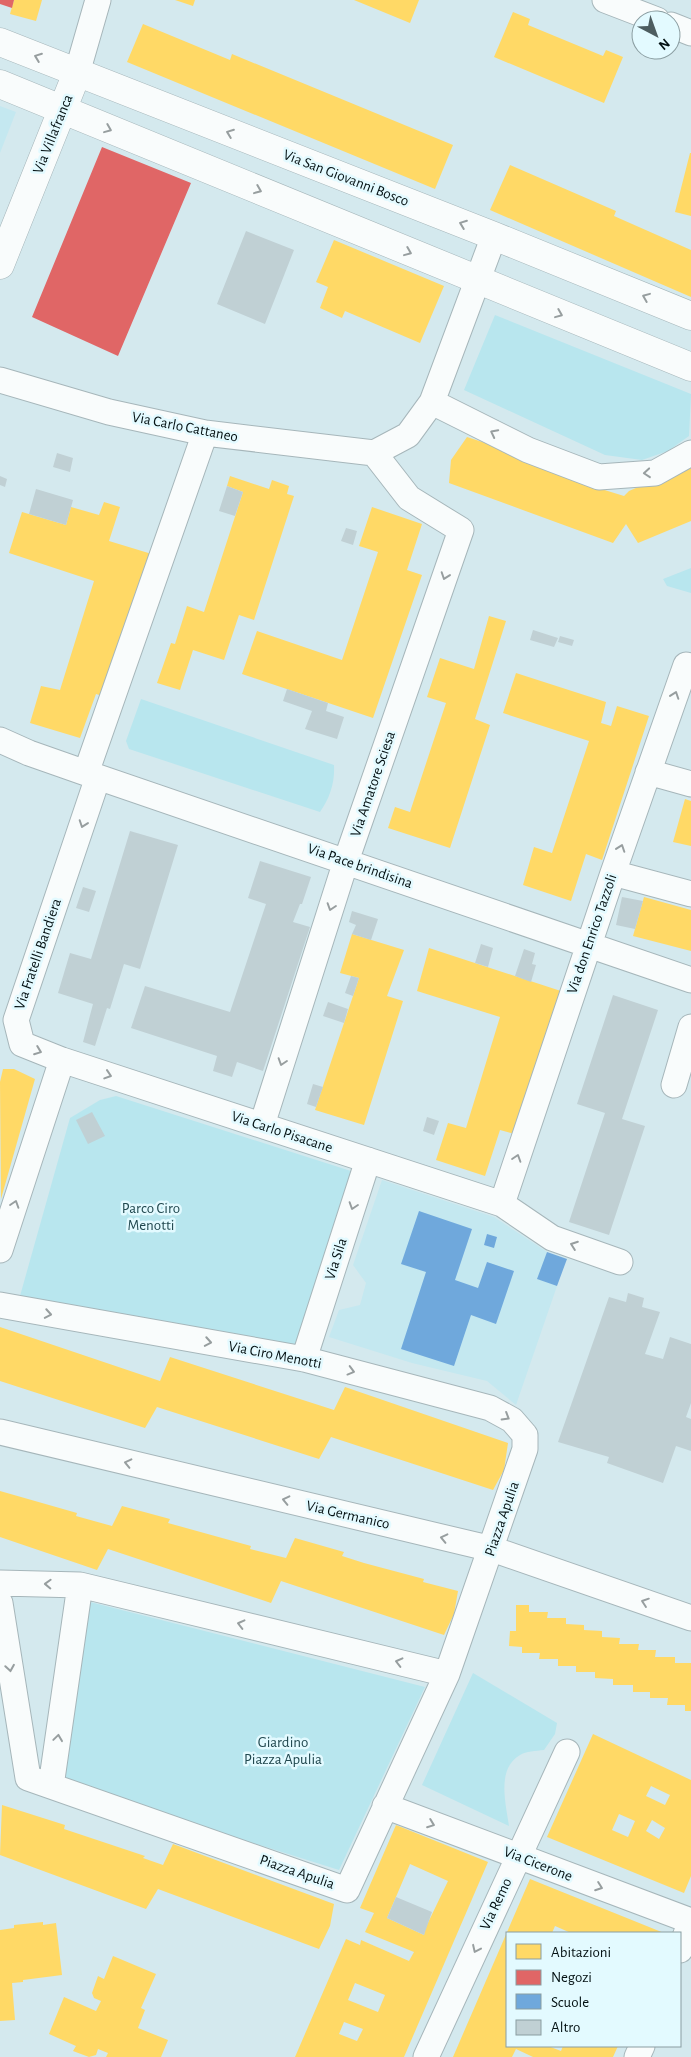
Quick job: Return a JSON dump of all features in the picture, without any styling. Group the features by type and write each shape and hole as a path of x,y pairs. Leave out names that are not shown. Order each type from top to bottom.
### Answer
{"street":[{"name":"Via Villafranca","path":"0,265 63,110 77,72 98,0"},
{"path":"605,0 632,10"},
{"name":"Via San Giovanni Bosco","path":"0,42 494,236 691,316"},
{"path":"0,84 691,367"},
{"path":"374,453 408,435 432,402 494,236"},
{"name":"Via Carlo Cattaneo","path":"0,380 109,412 205,433 374,453"},
{"path":"432,402 528,450 599,477 655,472 691,453"},
{"path":"92,775 205,433"},
{"name":"Via Amatore Sciesa","path":"262,1125 346,861 461,530 409,498 374,453"},
{"name":"Via don Enrico Tazzoli","path":"502,1204 588,944 648,772 688,666"},
{"name":"Via Pace brindisina","path":"0,740 29,753 92,775 691,980"},
{"name":"Via Pace brindisina","path":"0,757 29,753"},
{"path":"648,772 691,784"},
{"name":"Via Fratelli Bandiera","path":"62,1060 22,1044 16,1020 92,775"},
{"path":"613,872 691,894"},
{"path":"674,1085 691,1028"},
{"path":"0,1250 62,1060"},
{"name":"Via Carlo Pisacane","path":"62,1060 502,1204 552,1238 620,1262"},
{"name":"Via Sila","path":"304,1359 368,1160"},
{"name":"Via Ciro Menotti","path":"0,1306 304,1359 490,1408 512,1420 525,1435 525,1449"},
{"name":"Via Germanico","path":"0,1432 492,1550 691,1618"},
{"name":"Piazza Apulia","path":"0,1602 28,1778 347,1890 446,1674 492,1550 525,1449"},
{"path":"0,1583 80,1585 446,1674"},
{"path":"51,1786 80,1585"},
{"name":"Via Remo","path":"426,2057 568,1752"},
{"name":"Via Cicerone","path":"385,1806 691,1921"},
{"path":"681,1947 691,1921"}],"shaded area":[{"path":"0,106 16,112 0,153"},
{"path":"382,1180 494,1217 547,1252 538,1279 557,1286 516,1405 487,1381 412,1363 329,1337 339,1310 360,1305 366,1283 353,1265"}],"green space":[{"path":"495,315 691,394 689,436 668,451 642,460 605,455 464,390"},
{"path":"691,568 691,593 667,586 663,579"},
{"path":"141,699 334,765 333,784 324,807 320,812 129,749 126,741"},
{"name":"Parco Ciro Menotti","path":"116,1096 354,1172 292,1353 20,1296 70,1118 100,1100"},
{"name":"Giardino Piazza Apulia","path":"90,1602 425,1687 339,1870 59,1782"},
{"path":"473,1673 557,1723 555,1734 544,1750 531,1751 520,1755 508,1769 504,1788 509,1826 422,1785"}],"building: Abitazioni":[{"path":"14,0 42,0 36,21 10,14"},
{"path":"175,0 195,0 193,6"},
{"path":"354,0 419,0 410,23"},
{"path":"513,12 530,19 528,25 603,56 606,50 623,57 604,103 494,57"},
{"path":"143,24 230,60 232,54 453,145 435,189 127,62"},
{"path":"691,153 691,216 675,212"},
{"path":"510,165 616,211 614,216 691,250 691,297 490,210"},
{"path":"334,240 444,286 420,343 345,311 342,318 320,308 328,287 316,282"},
{"path":"467,437 519,454 598,488 624,496 629,491 666,475 667,479 691,468 691,521 638,543 626,524 613,543 449,483 451,460"},
{"path":"230,476 269,489 272,480 289,486 287,494 294,496 254,620 239,615 224,660 193,650 180,690 157,683 171,643 175,644 187,606 204,612 243,492 227,486"},
{"path":"104,502 120,507 109,541 155,555 109,698 96,694 80,738 30,723 41,686 60,690 94,581 9,553 22,512 66,525 71,507 99,515"},
{"path":"372,507 422,524 407,570 422,575 373,718 242,674 257,631 342,660 378,552 359,546"},
{"path":"489,616 506,621 475,719 490,725 450,848 388,828 395,807 410,812 446,703 427,697 440,658 474,669"},
{"path":"516,673 606,702 601,723 611,726 617,706 649,716 602,860 586,854 571,901 523,885 534,847 552,853 589,741 503,713"},
{"path":"685,799 691,801 691,846 673,842"},
{"path":"644,897 691,910 691,951 633,936"},
{"path":"352,934 404,950 387,996 403,1001 364,1125 315,1110 359,978 340,973"},
{"path":"429,948 567,993 515,1134 500,1130 485,1176 436,1160 448,1123 466,1128 500,1017 417,991"},
{"path":"3,1069 14,1069 35,1079 1,1199 0,1082"},
{"path":"0,1327 160,1381 170,1357 334,1410 345,1387 508,1443 504,1470 493,1490 331,1437 319,1459 157,1407 145,1428 0,1381"},
{"path":"0,1491 77,1513 76,1516 112,1526 122,1506 170,1519 168,1523 251,1546 250,1549 286,1558 295,1538 344,1552 342,1556 424,1579 423,1582 458,1591 454,1614 444,1635 281,1581 271,1603 108,1549 97,1570 0,1537"},
{"path":"516,1605 529,1605 529,1612 548,1612 547,1618 566,1618 566,1624 584,1625 584,1630 602,1631 602,1637 620,1638 619,1644 639,1644 638,1650 656,1650 655,1657 675,1657 675,1663 691,1663 691,1711 685,1711 685,1705 667,1705 668,1698 650,1698 650,1692 633,1692 633,1685 613,1685 613,1679 595,1678 595,1672 576,1672 576,1666 558,1666 558,1659 539,1659 540,1653 522,1653 522,1647 509,1646 510,1631 516,1631"},
{"path":"593,1734 691,1780 691,1876 684,1893 547,1837","holes":["651,1786 670,1795 665,1805 646,1796","619,1814 635,1821 628,1837 612,1830","652,1820 665,1828 659,1839 646,1831"]},
{"path":"2,1805 65,1825 64,1829 145,1856 143,1858 163,1865 173,1844 334,1904 330,1926 319,1949 158,1889 146,1909 0,1855"},
{"path":"396,1825 488,1862 404,2057 295,2057 346,1939 360,1945 361,1940 409,1961 414,1952 365,1932 374,1913 360,1908","holes":["410,1864 448,1881 425,1929 424,1935 387,1918","355,1983 385,1995 378,2012 348,2000","344,2022 363,2029 357,2041 339,2034"]},
{"path":"530,1879 662,1932 569,1932 555,1926 552,1932 507,1932"},
{"path":"43,1922 43,1925 56,1923 62,1975 12,1983 15,2020 0,2021 0,1930 14,1928 14,1925"},
{"path":"506,1934 506,2047 551,2047 561,2051 563,2047 618,2047 613,2057 533,2057 516,2049 512,2057 453,2057"},
{"path":"113,1956 156,1974 141,2008 145,2010 138,2028 168,2040 161,2057 106,2057 108,2053 98,2049 96,2055 89,2057 73,2051 76,2046 49,2034 64,1997 96,2011 101,2001 94,1998 92,1993 98,1976 104,1979"}],"building: Negozi":[{"path":"0,0 14,0 12,8 0,4"},
{"path":"102,147 191,183 118,356 32,317"}],"building: Scuole":[{"path":"419,1211 472,1229 455,1280 478,1288 487,1262 514,1271 496,1324 471,1315 454,1366 401,1349 426,1272 401,1264"},
{"path":"487,1234 497,1237 494,1248 484,1245"},
{"path":"547,1252 567,1259 557,1286 537,1279"}],"building: Altro":[{"path":"246,231 294,250 265,324 217,304"},
{"path":"57,453 73,458 70,472 53,467"},
{"path":"0,476 7,479 5,487 0,485"},
{"path":"227,486 243,492 235,516 219,511"},
{"path":"36,489 73,500 66,525 29,514"},
{"path":"346,528 357,531 353,545 341,541"},
{"path":"533,630 558,638 554,647 530,640"},
{"path":"560,636 574,640 572,646 558,642"},
{"path":"287,689 328,703 326,711 344,717 337,739 305,729 312,711 283,701"},
{"path":"130,831 178,845 140,969 124,964 110,1009 107,1008 95,1046 83,1042 93,1004 58,993 70,953 91,959"},
{"path":"260,861 311,877 302,904 300,904 293,922 310,927 263,1071 237,1062 232,1077 213,1071 217,1056 131,1028 145,986 230,1012 266,904 248,898"},
{"path":"83,887 96,891 89,912 76,908"},
{"path":"622,897 643,901 635,929 616,925"},
{"path":"352,911 378,919 371,940 352,934 356,925 349,922"},
{"path":"481,944 493,948 488,967 475,963"},
{"path":"524,949 535,953 532,964 536,965 531,982 515,976"},
{"path":"351,976 359,978 353,996 345,993"},
{"path":"613,995 658,1010 622,1119 645,1126 609,1235 569,1222 605,1113 577,1104"},
{"path":"328,1002 348,1009 344,1023 323,1016"},
{"path":"313,1084 323,1087 316,1107 307,1104"},
{"path":"92,1112 105,1136 88,1144 76,1120"},
{"path":"427,1117 439,1121 434,1135 423,1131"},
{"path":"628,1293 644,1298 642,1307 660,1312 645,1354 663,1359 670,1337 691,1344 691,1403 686,1417 691,1419 691,1451 676,1446 663,1483 607,1463 609,1457 558,1442 609,1297 626,1302"},
{"path":"396,1897 432,1912 424,1935 387,1918"}]}
